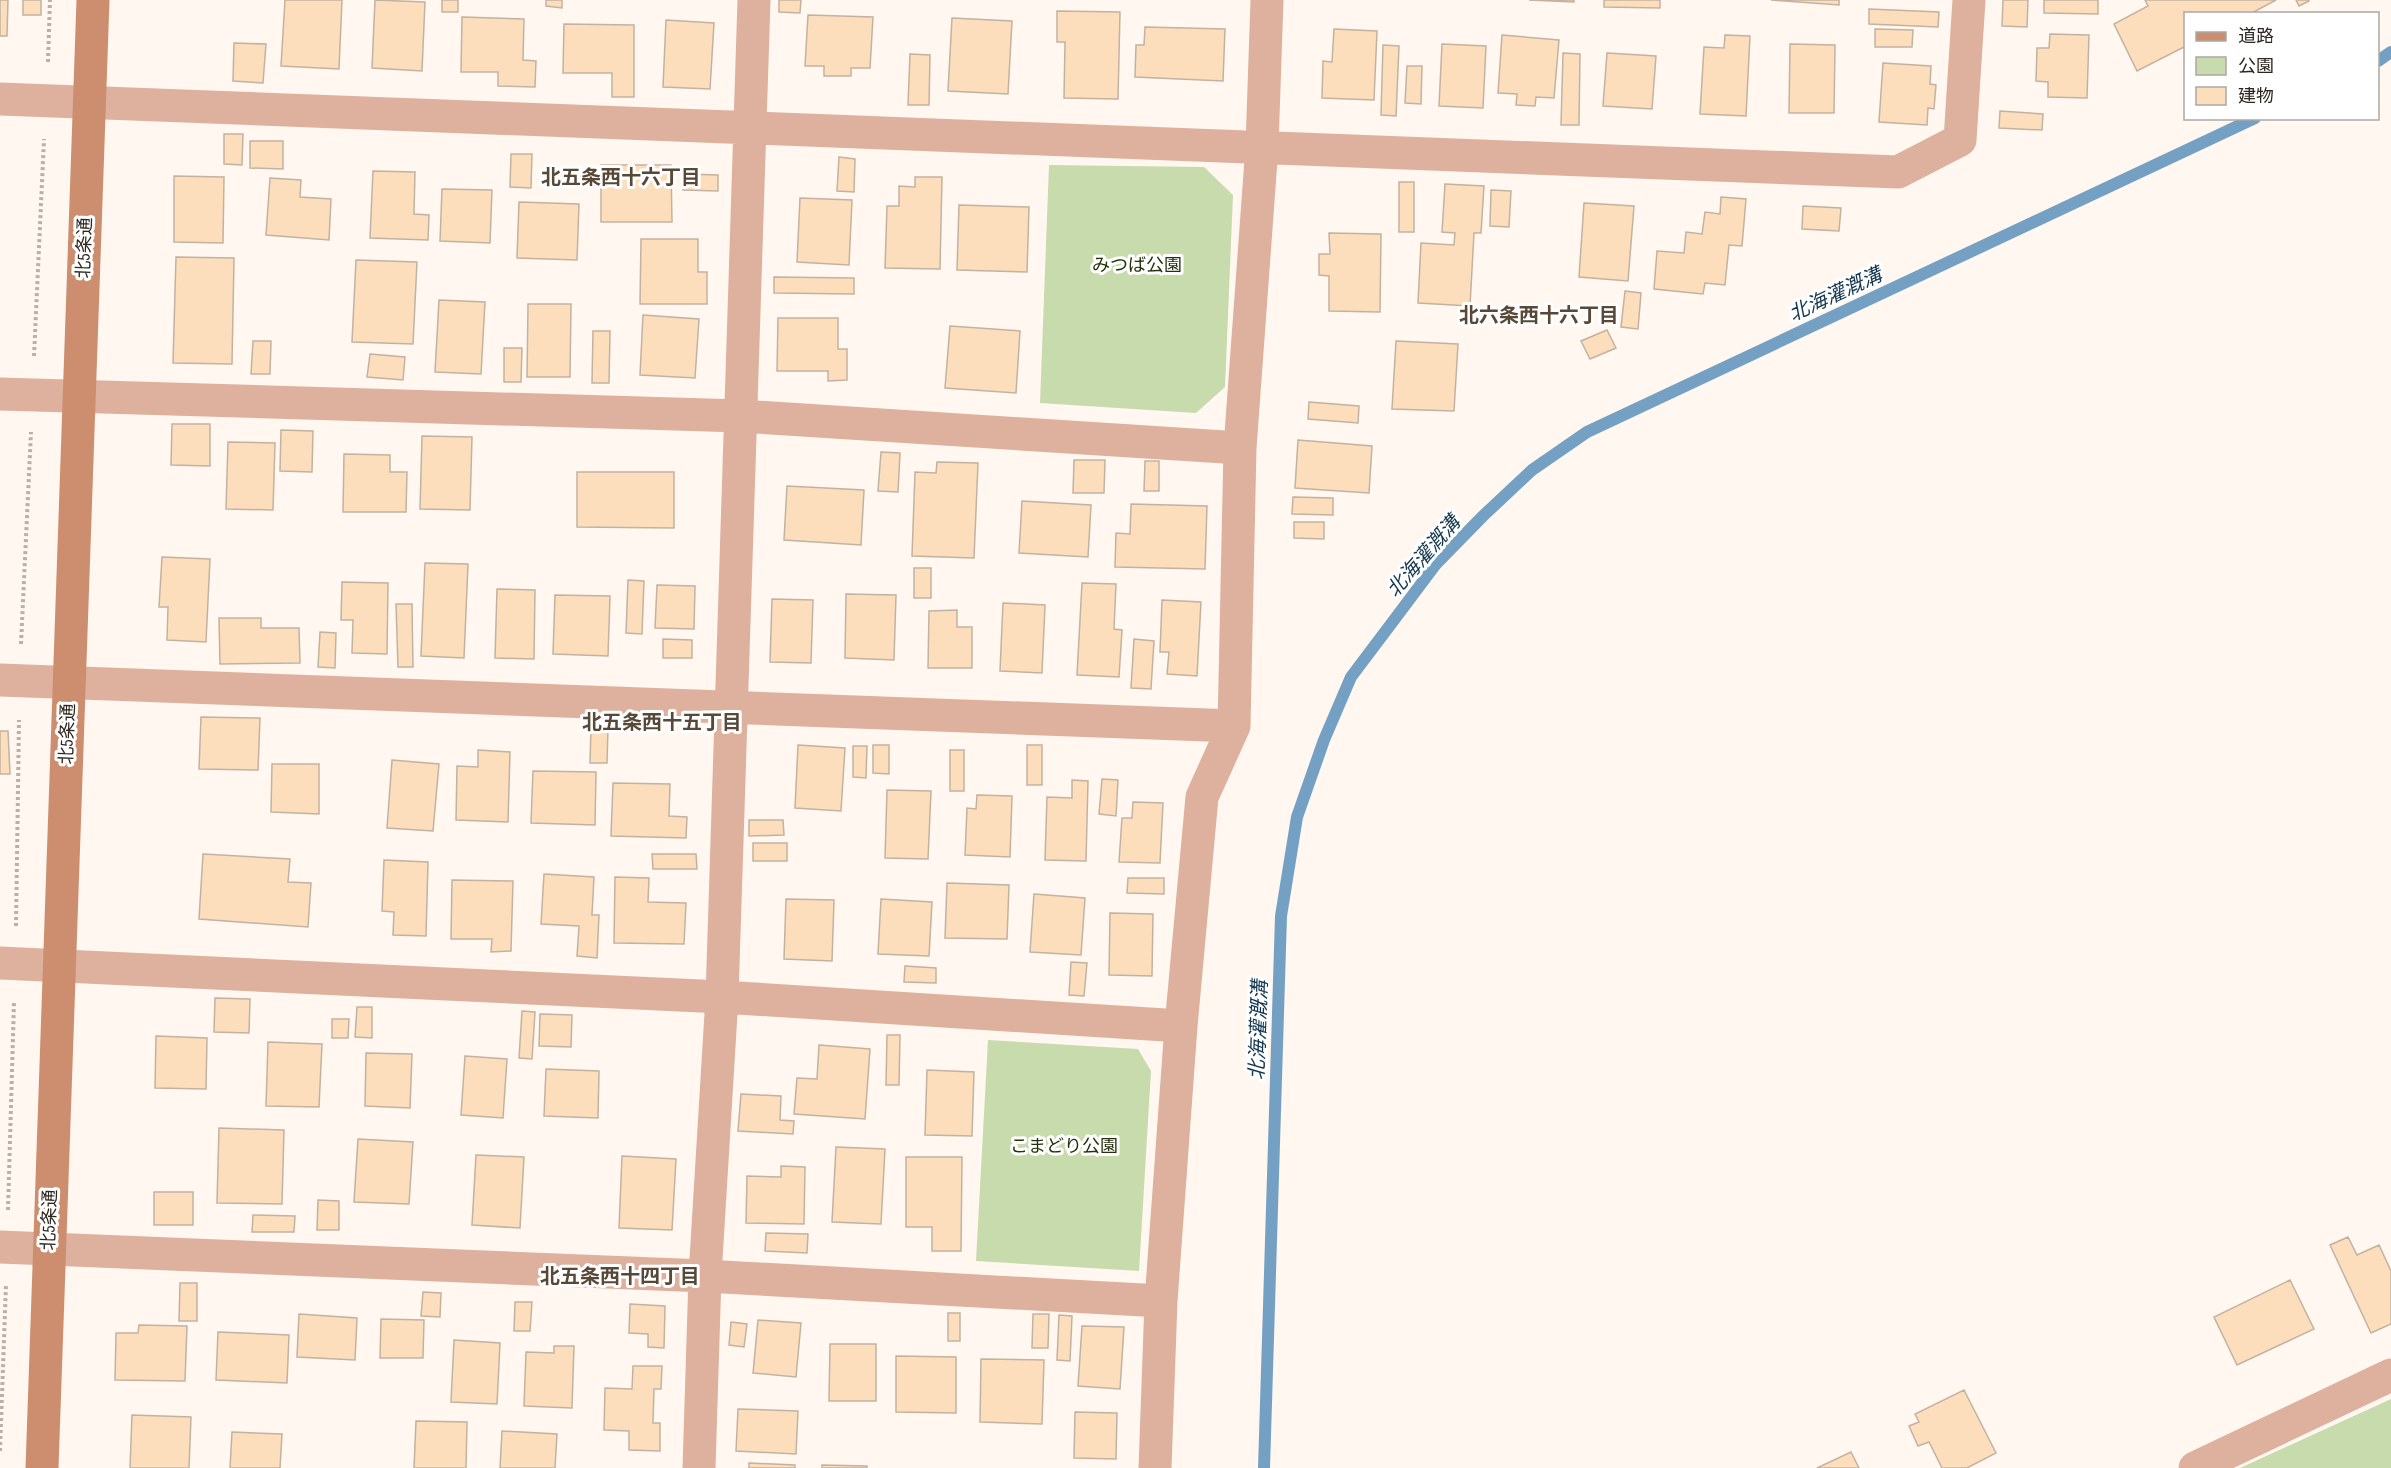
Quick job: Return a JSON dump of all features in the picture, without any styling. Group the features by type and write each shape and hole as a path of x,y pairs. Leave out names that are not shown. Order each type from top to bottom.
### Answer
{"street":[{"name":"北5条通","path":"42,1468 93,0"},
{"path":"699,1468 705,1276 722,997 754,0"},
{"path":"1155,1468 1161,1301 1181,1026 1202,797 1234,726 1240,448 1262,146 1267,0"},
{"path":"0,99 1898,172 1960,140 1970,0"},
{"path":"0,393 741,416 1240,448"},
{"path":"10,681 1234,726"},
{"path":"8,964 722,997 1181,1026"},
{"path":"4,1247 705,1276 1161,1301"},
{"path":"2195,1468 2391,1375"}],"path":[{"path":"0,1451 10,681 32,395 50,0"}],"green space":[{"name":"みつば公園","path":"1049,165 1204,167 1233,195 1225,387 1196,413 1040,403"},
{"name":"こまどり公園","path":"988,1040 1138,1049 1151,1071 1139,1271 976,1261"},
{"path":"2391,1399 2391,1468 2240,1468"}],"building":[{"path":"0,0 8,0 7,36 0,36"},
{"path":"23,0 41,0 41,15 23,15"},
{"path":"285,0 342,0 339,69 281,66"},
{"path":"375,0 425,2 422,71 372,68"},
{"path":"442,0 458,0 458,12 442,12"},
{"path":"546,0 562,0 562,8 546,6"},
{"path":"779,0 801,0 800,13 779,12"},
{"path":"1529,0 1574,0 1574,2"},
{"path":"1604,0 1660,0 1660,8 1604,7"},
{"path":"1771,0 1839,0 1839,5"},
{"path":"2003,0 2028,0 2027,27 2002,26"},
{"path":"2044,0 2098,0 2098,14 2044,13"},
{"path":"2145,0 2276,0 2254,12 2184,12 2184,47 2137,71 2114,24 2148,6"},
{"path":"2296,0 2309,0 2309,1 2299,6"},
{"path":"1869,9 1939,12 1938,27 1869,24"},
{"path":"1057,11 1120,12 1118,99 1064,98 1065,42 1057,42"},
{"path":"808,15 873,17 870,68 851,68 851,76 824,76 824,66 805,66"},
{"path":"462,17 524,19 523,60 536,61 535,87 498,86 498,72 461,72"},
{"path":"952,18 1012,21 1008,94 948,91"},
{"path":"666,20 714,23 710,89 663,87"},
{"path":"564,24 634,25 634,97 612,97 612,73 563,73"},
{"path":"1145,27 1225,29 1223,81 1135,77 1136,45 1144,45"},
{"path":"1334,29 1377,31 1374,100 1322,98 1323,61 1332,62"},
{"path":"1875,29 1913,30 1912,47 1875,47"},
{"path":"2050,34 2089,35 2087,98 2048,97 2048,82 2036,81 2037,48 2049,48"},
{"path":"1502,35 1559,40 1554,98 1536,97 1535,106 1516,105 1517,94 1498,93"},
{"path":"1725,35 1750,36 1746,116 1700,114 1704,47 1724,48"},
{"path":"234,43 266,44 263,83 233,81"},
{"path":"1442,44 1486,46 1483,108 1439,106"},
{"path":"1790,44 1835,45 1834,113 1789,113"},
{"path":"1383,45 1399,46 1396,116 1381,115"},
{"path":"1563,53 1580,54 1579,125 1561,125"},
{"path":"1607,53 1656,56 1652,109 1603,106"},
{"path":"910,54 930,55 929,105 908,105"},
{"path":"1883,63 1931,66 1930,84 1936,85 1934,109 1928,108 1927,125 1879,122"},
{"path":"1407,66 1422,66 1421,104 1405,103"},
{"path":"2000,111 2043,114 2042,130 1999,128"},
{"path":"224,134 243,134 242,165 224,164"},
{"path":"250,141 283,141 283,169 250,168"},
{"path":"511,154 532,154 531,188 510,187"},
{"path":"839,157 855,159 854,192 837,191"},
{"path":"601,165 671,165 672,222 601,222"},
{"path":"373,171 415,172 414,214 429,215 428,240 370,238"},
{"path":"684,174 718,175 718,191 683,190"},
{"path":"174,176 224,177 223,243 174,242"},
{"path":"915,177 942,177 940,269 885,268 887,206 899,206 899,186 915,187"},
{"path":"270,178 301,180 300,197 331,199 329,240 266,235"},
{"path":"1399,182 1414,182 1414,232 1399,232"},
{"path":"1445,184 1484,186 1481,233 1474,233 1470,306 1418,303 1421,243 1454,245 1455,233 1442,232"},
{"path":"442,189 492,190 490,243 440,241"},
{"path":"1491,190 1511,191 1509,227 1490,226"},
{"path":"1721,197 1746,199 1742,246 1729,245 1725,285 1705,283 1703,294 1654,289 1657,251 1684,253 1686,232 1702,234 1705,212 1720,214"},
{"path":"800,198 852,200 849,265 797,262"},
{"path":"519,202 579,204 577,260 517,258"},
{"path":"1584,203 1634,206 1628,281 1579,277"},
{"path":"959,205 1029,207 1027,272 957,270"},
{"path":"1803,206 1841,208 1839,231 1802,229"},
{"path":"1329,233 1381,234 1380,312 1329,311 1329,276 1319,275 1319,254 1330,254"},
{"path":"641,239 698,239 698,272 707,272 707,304 640,304"},
{"path":"176,257 234,258 232,364 173,363"},
{"path":"356,260 417,262 413,344 352,342"},
{"path":"774,277 854,278 854,294 774,293"},
{"path":"1625,291 1641,293 1638,329 1621,327"},
{"path":"439,300 485,302 481,374 435,372"},
{"path":"528,304 571,304 570,377 527,377"},
{"path":"643,315 699,319 695,378 640,375"},
{"path":"778,318 838,318 838,349 847,349 847,380 828,381 828,371 777,371"},
{"path":"950,326 1020,331 1016,393 945,388"},
{"path":"1607,330 1616,348 1590,359 1581,341"},
{"path":"593,331 610,331 609,383 592,383"},
{"path":"253,341 271,341 270,374 251,374"},
{"path":"1396,341 1458,344 1454,411 1392,409"},
{"path":"504,348 522,348 521,382 504,382"},
{"path":"370,354 405,357 403,380 367,377"},
{"path":"1309,402 1359,406 1358,423 1308,419"},
{"path":"172,424 210,424 210,466 171,465"},
{"path":"281,430 313,431 312,472 280,471"},
{"path":"422,436 472,437 470,510 420,509"},
{"path":"1298,440 1372,446 1369,493 1295,488"},
{"path":"228,442 275,443 273,510 226,509"},
{"path":"881,452 900,453 898,492 878,491"},
{"path":"344,454 390,455 390,472 407,472 406,512 343,512"},
{"path":"1074,460 1105,460 1104,493 1073,493"},
{"path":"1145,461 1159,461 1159,491 1144,491"},
{"path":"937,462 978,463 974,558 912,556 915,472 936,473"},
{"path":"577,472 674,472 674,528 577,527"},
{"path":"787,486 864,490 861,545 784,540"},
{"path":"1293,497 1333,498 1333,515 1292,514"},
{"path":"1022,501 1091,505 1088,557 1019,553"},
{"path":"1131,504 1207,506 1205,569 1115,567 1116,533 1130,534"},
{"path":"1294,522 1324,522 1324,539 1294,538"},
{"path":"162,557 210,559 206,642 167,640 168,607 159,607"},
{"path":"425,563 468,564 464,658 421,656"},
{"path":"914,568 931,568 931,598 914,598"},
{"path":"628,580 644,581 642,634 626,633"},
{"path":"342,582 388,583 387,654 352,653 353,620 341,620"},
{"path":"1082,583 1116,584 1114,629 1122,630 1119,677 1077,675"},
{"path":"657,585 695,586 694,629 655,628"},
{"path":"497,589 535,590 534,659 495,658"},
{"path":"846,594 896,595 894,660 845,658"},
{"path":"555,595 610,596 608,656 553,654"},
{"path":"772,599 813,600 811,663 770,662"},
{"path":"1162,600 1201,602 1197,676 1167,674 1169,652 1160,652"},
{"path":"1003,603 1045,605 1042,673 1000,671"},
{"path":"396,604 412,604 413,667 398,667"},
{"path":"957,610 957,627 972,627 972,668 928,668 929,611"},
{"path":"219,618 261,618 261,628 299,628 300,663 220,664"},
{"path":"320,632 336,633 335,668 318,667"},
{"path":"663,639 692,640 692,658 663,658"},
{"path":"1134,639 1154,641 1151,689 1131,688"},
{"path":"201,717 260,718 258,770 199,769"},
{"path":"591,727 608,728 607,763 590,763"},
{"path":"0,731 8,731 10,774 0,774"},
{"path":"798,745 845,748 841,811 795,808"},
{"path":"873,745 889,745 889,774 873,773"},
{"path":"1027,745 1042,745 1042,785 1027,785"},
{"path":"853,746 867,746 866,778 853,777"},
{"path":"478,750 510,752 508,822 456,820 457,766 478,767"},
{"path":"950,750 964,750 964,791 950,791"},
{"path":"392,760 439,764 433,831 387,828"},
{"path":"272,764 319,764 319,814 271,812"},
{"path":"533,771 596,772 595,825 531,823"},
{"path":"1102,779 1118,780 1116,816 1099,814"},
{"path":"1072,780 1088,781 1086,861 1045,860 1047,797 1072,798"},
{"path":"613,783 670,784 669,816 687,817 686,838 611,836"},
{"path":"887,790 931,791 928,859 885,858"},
{"path":"977,795 1012,796 1010,857 965,855 967,808 976,809"},
{"path":"1133,802 1163,803 1160,863 1119,862 1122,818 1132,818"},
{"path":"749,820 783,820 784,835 749,836"},
{"path":"753,843 787,843 787,861 753,861"},
{"path":"203,854 290,859 288,882 311,883 308,927 199,919"},
{"path":"652,854 696,854 697,869 653,869"},
{"path":"384,860 428,862 426,936 393,935 394,912 382,911"},
{"path":"544,874 594,877 592,915 599,915 597,958 577,956 579,926 541,924"},
{"path":"615,877 649,878 648,902 686,903 684,944 614,943"},
{"path":"1128,878 1164,878 1164,894 1127,893"},
{"path":"452,880 513,881 511,951 491,952 492,939 451,939"},
{"path":"947,883 1009,885 1007,939 945,938"},
{"path":"1034,894 1085,898 1081,955 1030,952"},
{"path":"786,899 834,900 832,961 784,959"},
{"path":"881,899 932,902 929,956 878,954"},
{"path":"1110,913 1153,914 1152,976 1109,975"},
{"path":"1071,962 1087,963 1084,996 1069,995"},
{"path":"905,966 936,968 936,983 904,982"},
{"path":"215,998 250,999 249,1033 214,1032"},
{"path":"357,1007 372,1007 372,1038 355,1037"},
{"path":"522,1011 535,1012 532,1059 519,1058"},
{"path":"540,1014 572,1015 571,1047 539,1046"},
{"path":"332,1019 349,1019 348,1038 332,1038"},
{"path":"887,1035 900,1035 899,1085 886,1085"},
{"path":"156,1036 207,1038 206,1089 155,1088"},
{"path":"268,1042 322,1044 319,1107 266,1106"},
{"path":"819,1045 870,1049 865,1119 794,1114 797,1078 817,1079"},
{"path":"366,1053 412,1054 410,1108 365,1106"},
{"path":"465,1056 507,1059 503,1118 461,1115"},
{"path":"546,1069 599,1071 598,1118 544,1116"},
{"path":"927,1070 974,1072 972,1136 925,1135"},
{"path":"741,1094 781,1096 780,1120 794,1121 793,1134 738,1131"},
{"path":"219,1128 284,1130 282,1204 217,1203"},
{"path":"358,1139 413,1142 409,1204 354,1202"},
{"path":"836,1147 885,1149 881,1224 832,1222"},
{"path":"476,1155 524,1157 520,1228 472,1225"},
{"path":"622,1156 676,1159 672,1230 619,1228"},
{"path":"906,1157 962,1157 961,1251 932,1251 932,1227 906,1227"},
{"path":"781,1166 805,1167 804,1224 746,1223 747,1176 781,1177"},
{"path":"154,1192 193,1192 193,1225 154,1225"},
{"path":"318,1200 339,1201 339,1230 317,1230"},
{"path":"253,1215 295,1216 294,1232 252,1232"},
{"path":"766,1233 808,1234 807,1253 765,1251"},
{"path":"2348,1237 2357,1255 2379,1245 2391,1271 2391,1324 2371,1333 2330,1245"},
{"path":"2290,1280 2314,1329 2237,1365 2214,1317"},
{"path":"180,1283 197,1283 197,1321 179,1321"},
{"path":"423,1292 441,1293 440,1317 421,1316"},
{"path":"515,1302 532,1302 530,1331 514,1331"},
{"path":"630,1304 665,1306 664,1348 648,1347 648,1334 629,1333"},
{"path":"948,1313 960,1313 960,1341 948,1341"},
{"path":"299,1314 357,1318 355,1360 297,1357"},
{"path":"1033,1314 1049,1314 1048,1348 1032,1348"},
{"path":"1059,1315 1072,1316 1070,1361 1057,1360"},
{"path":"381,1319 424,1320 423,1358 380,1358"},
{"path":"758,1320 801,1323 796,1377 753,1373"},
{"path":"731,1322 747,1324 744,1347 729,1345"},
{"path":"139,1325 187,1326 185,1381 115,1380 116,1333 138,1333"},
{"path":"1082,1326 1124,1327 1120,1389 1078,1386"},
{"path":"218,1332 289,1335 287,1383 216,1380"},
{"path":"454,1340 500,1343 497,1404 451,1402"},
{"path":"830,1344 876,1344 876,1401 829,1401"},
{"path":"554,1346 574,1346 572,1408 524,1406 526,1352 554,1353"},
{"path":"896,1356 956,1357 956,1413 896,1412"},
{"path":"981,1359 1044,1360 1042,1424 980,1422"},
{"path":"633,1366 662,1366 661,1389 654,1389 653,1423 660,1423 660,1451 629,1450 629,1431 604,1430 605,1388 632,1389"},
{"path":"1964,1390 1996,1453 1967,1468 1942,1468 1929,1442 1918,1446 1909,1426 1919,1422 1915,1414"},
{"path":"738,1409 798,1411 796,1454 736,1451"},
{"path":"1075,1412 1117,1413 1116,1459 1074,1458"},
{"path":"132,1415 191,1417 189,1468 130,1468"},
{"path":"416,1421 467,1422 466,1468 414,1468"},
{"path":"502,1431 557,1434 555,1468 500,1468"},
{"path":"232,1432 282,1434 280,1468 230,1468"},
{"path":"1851,1452 1859,1468 1817,1468"},
{"path":"749,1463 795,1465 795,1468 749,1468"},
{"path":"822,1465 867,1466 867,1468 822,1468"}],"waterway":[{"name":"北海灌漑溝","path":"2379,60 2391,52"},
{"name":"北海灌漑溝","path":"1264,1468 1281,916 1297,817 1324,740 1351,677 1436,564 1532,470 1587,432 2251,120"}],"district":[{"name":"北五条西十六丁目","path":"621,177"},
{"name":"北六条西十六丁目","path":"1539,315"},
{"name":"北五条西十五丁目","path":"662,722"},
{"name":"北五条西十四丁目","path":"620,1276"}]}
